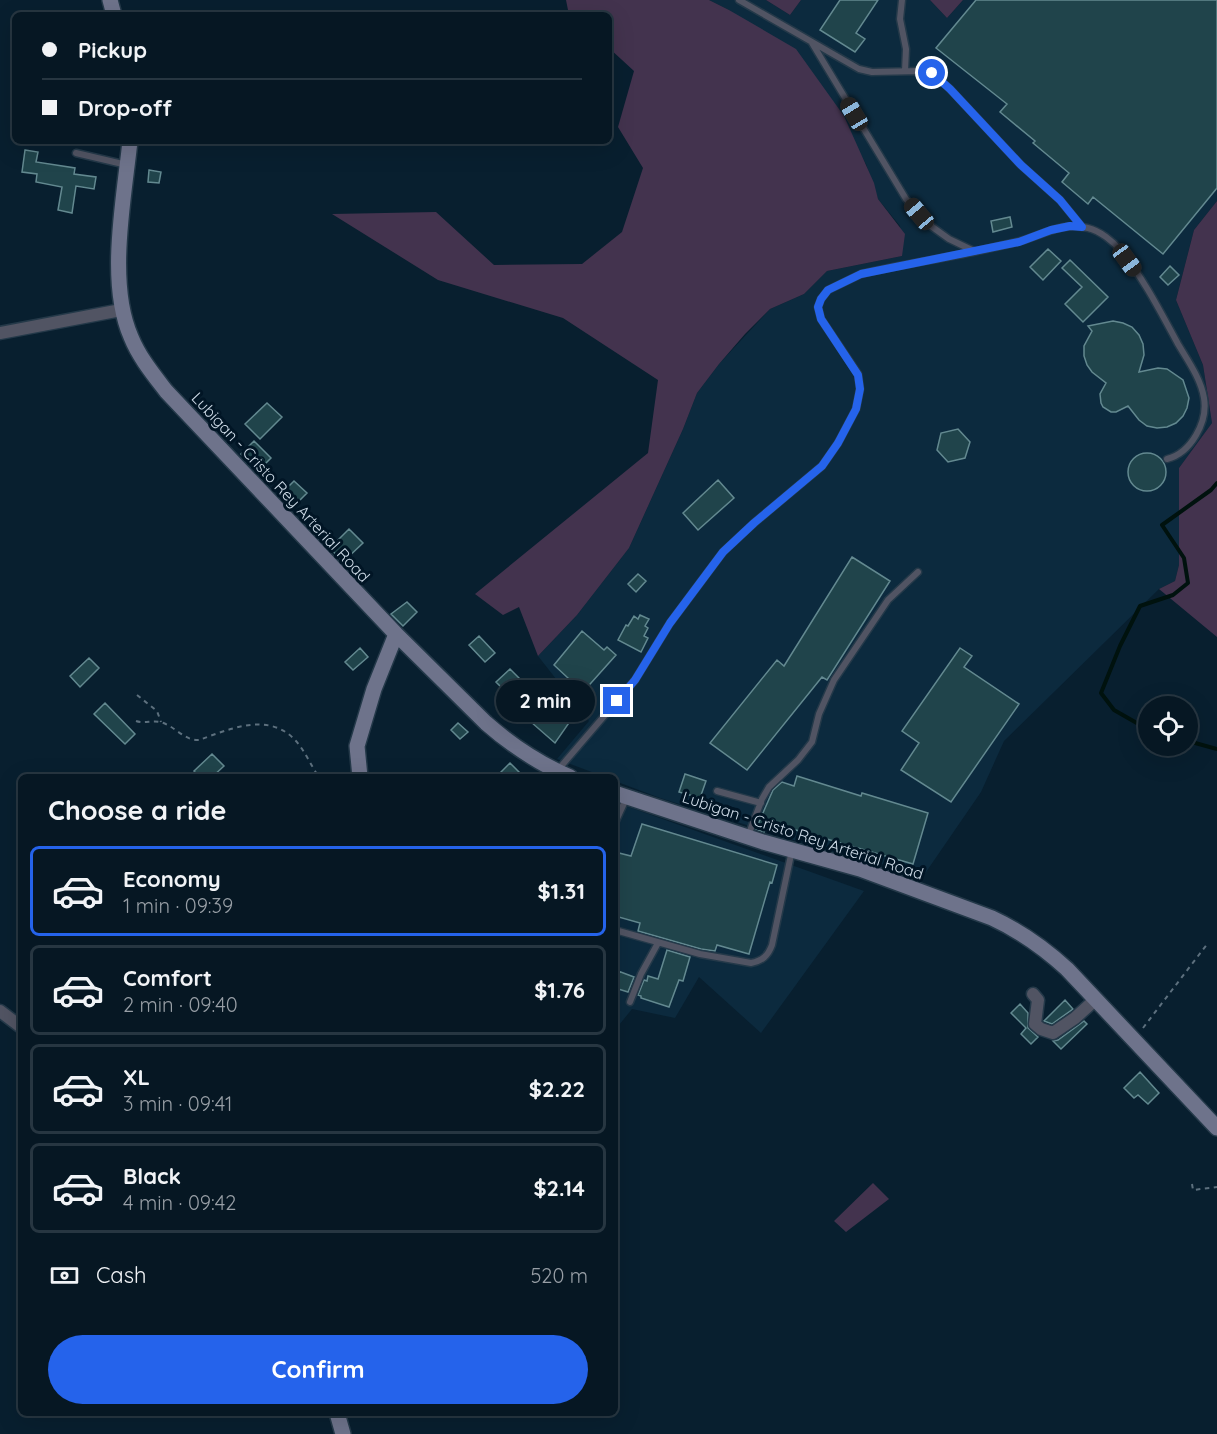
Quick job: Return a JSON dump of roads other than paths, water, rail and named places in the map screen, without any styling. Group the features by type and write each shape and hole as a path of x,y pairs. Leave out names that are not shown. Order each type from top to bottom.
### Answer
{"main road":[{"name":"Lubigan - Cristo Rey Arterial Road","path":"130,144 118,267 121,310 139,354 166,391 396,634 486,723 557,774"},
{"path":"360,774 357,746 374,689 396,634"},
{"name":"Lubigan - Cristo Rey Arterial Road","path":"621,795 792,850 860,869 1012,927 1050,953 1217,1128"},
{"path":"338,1416 343,1434"}],"street":[{"path":"0,333 121,310"},
{"path":"1033,994 1038,1000 1035,1024 1038,1028 1053,1032 1075,1018 1096,999"},
{"path":"0,1011 18,1025"}],"lane":[{"path":"739,0 748,2 859,69 872,72 921,70 932,73 1021,165 1060,200 1082,227"},
{"path":"902,0 900,19 906,49 905,71"},
{"path":"810,40 906,199 931,226 949,239 974,252"},
{"path":"76,153 127,165"},
{"path":"559,774 635,680 670,623 723,552 822,466 838,443 856,409 860,389 858,375 821,319 818,307 828,290 837,284 861,274 1019,242 1051,230 1070,226 1088,228 1106,237 1120,250 1149,291 1196,376 1204,398 1203,418 1199,432 1173,458 1167,459"},
{"path":"748,836 760,803 769,787 808,750 819,714 834,680 888,600 918,572"},
{"path":"717,791 760,803"},
{"path":"618,931 700,954 751,963 759,961 772,945 792,850"},
{"path":"630,1002 641,974 658,943"}],"waterway":[{"path":"1138,724 1114,710 1101,693 1120,646 1140,606 1173,595 1188,583 1184,558 1162,525 1211,490 1217,483"},
{"path":"1198,744 1217,749"}]}
